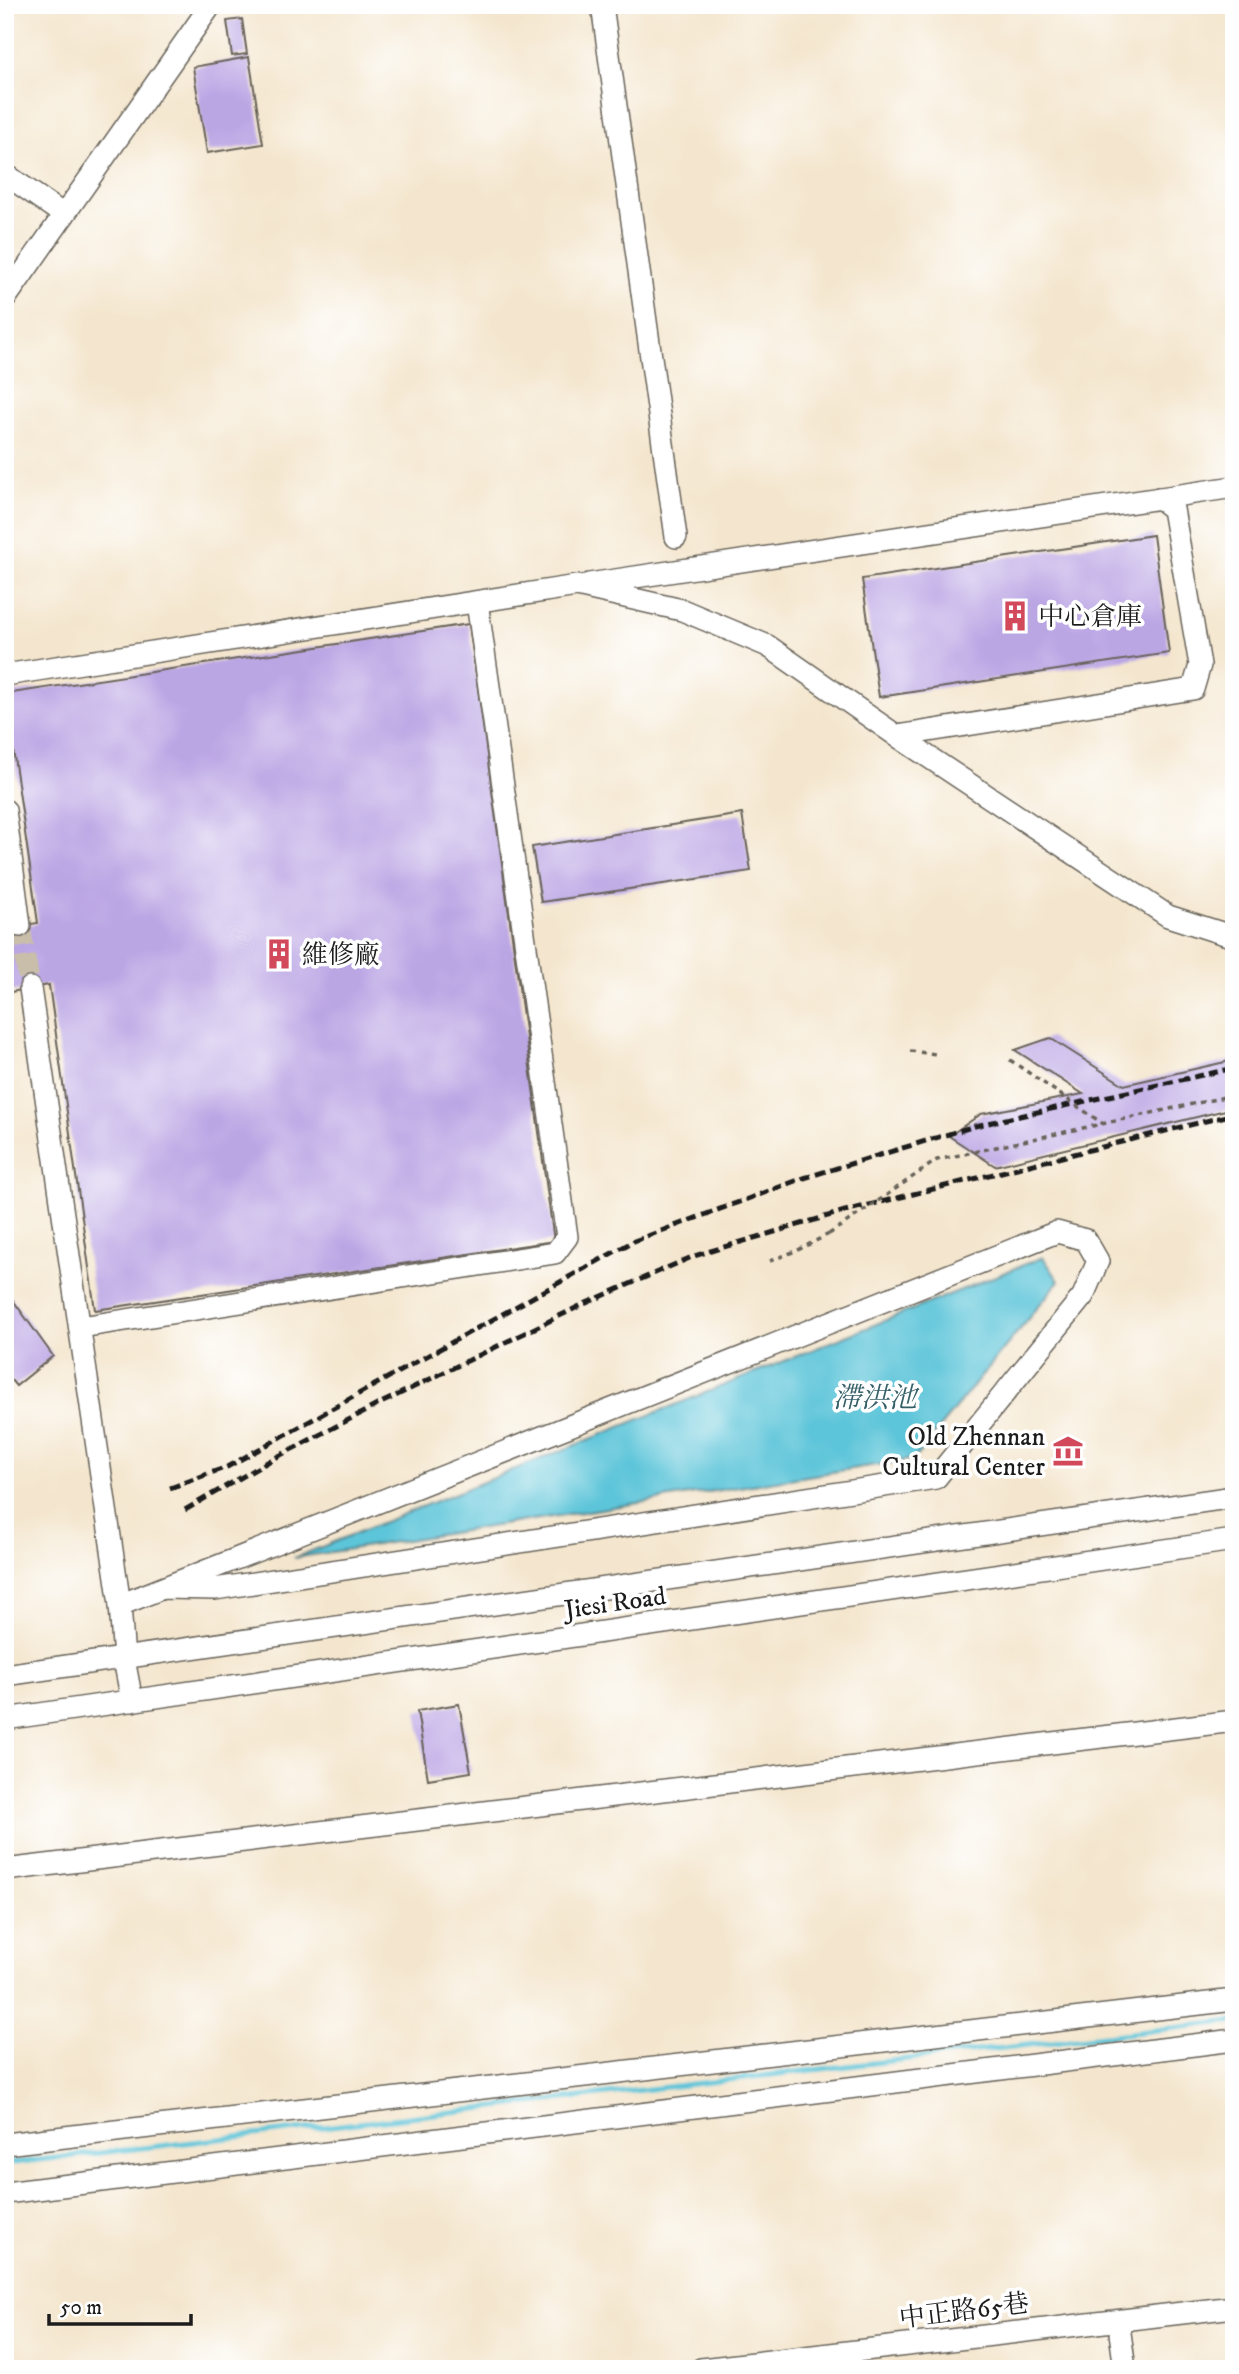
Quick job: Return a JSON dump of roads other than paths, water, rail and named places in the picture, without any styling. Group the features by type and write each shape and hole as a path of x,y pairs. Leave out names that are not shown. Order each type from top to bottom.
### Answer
{"street":[{"path":"5,299 211,5"},
{"path":"602,5 676,537"},
{"path":"5,174 64,215"},
{"path":"5,675 1234,487"},
{"path":"897,736 1193,689 1200,665 1173,509 1158,498"},
{"path":"577,586 682,610 768,646 897,736 1168,916 1234,937"},
{"path":"80,1327 555,1253 567,1237 477,603"},
{"path":"5,810 11,893 20,926"},
{"path":"30,988 120,1605 124,1659 131,1701"},
{"path":"120,1605 1057,1232 1086,1240 1098,1261 1083,1296 936,1478 215,1589 163,1588"},
{"name":"Jiesi Road","path":"5,1675 1234,1497"},
{"name":"Jiesi Road","path":"5,1719 1234,1540"},
{"path":"5,1870 1234,1721"},
{"path":"5,2144 1234,2000"},
{"path":"5,2193 1234,2040"},
{"name":"中正路65巷","path":"701,2369 1234,2307"},
{"path":"1121,2333 1125,2369"}],"water":[{"name":"滯洪池","path":"1043,1257 1059,1281 914,1459 294,1558"}],"waterway":[{"path":"5,2164 1234,2021"}],"tunnel":[{"path":"20,926 30,988"}],"railway":[{"path":"170,1488 227,1467 634,1241 804,1178 975,1126 1234,1068"},
{"path":"185,1510 271,1460 381,1403 584,1304 694,1256 845,1211 1234,1114"}],"place":[{"name":"中心倉庫","path":"1015,616"},
{"name":"維修廠","path":"279,954"},
{"name":"Old Zhennan Cultural Center","path":"1068,1451"}]}
